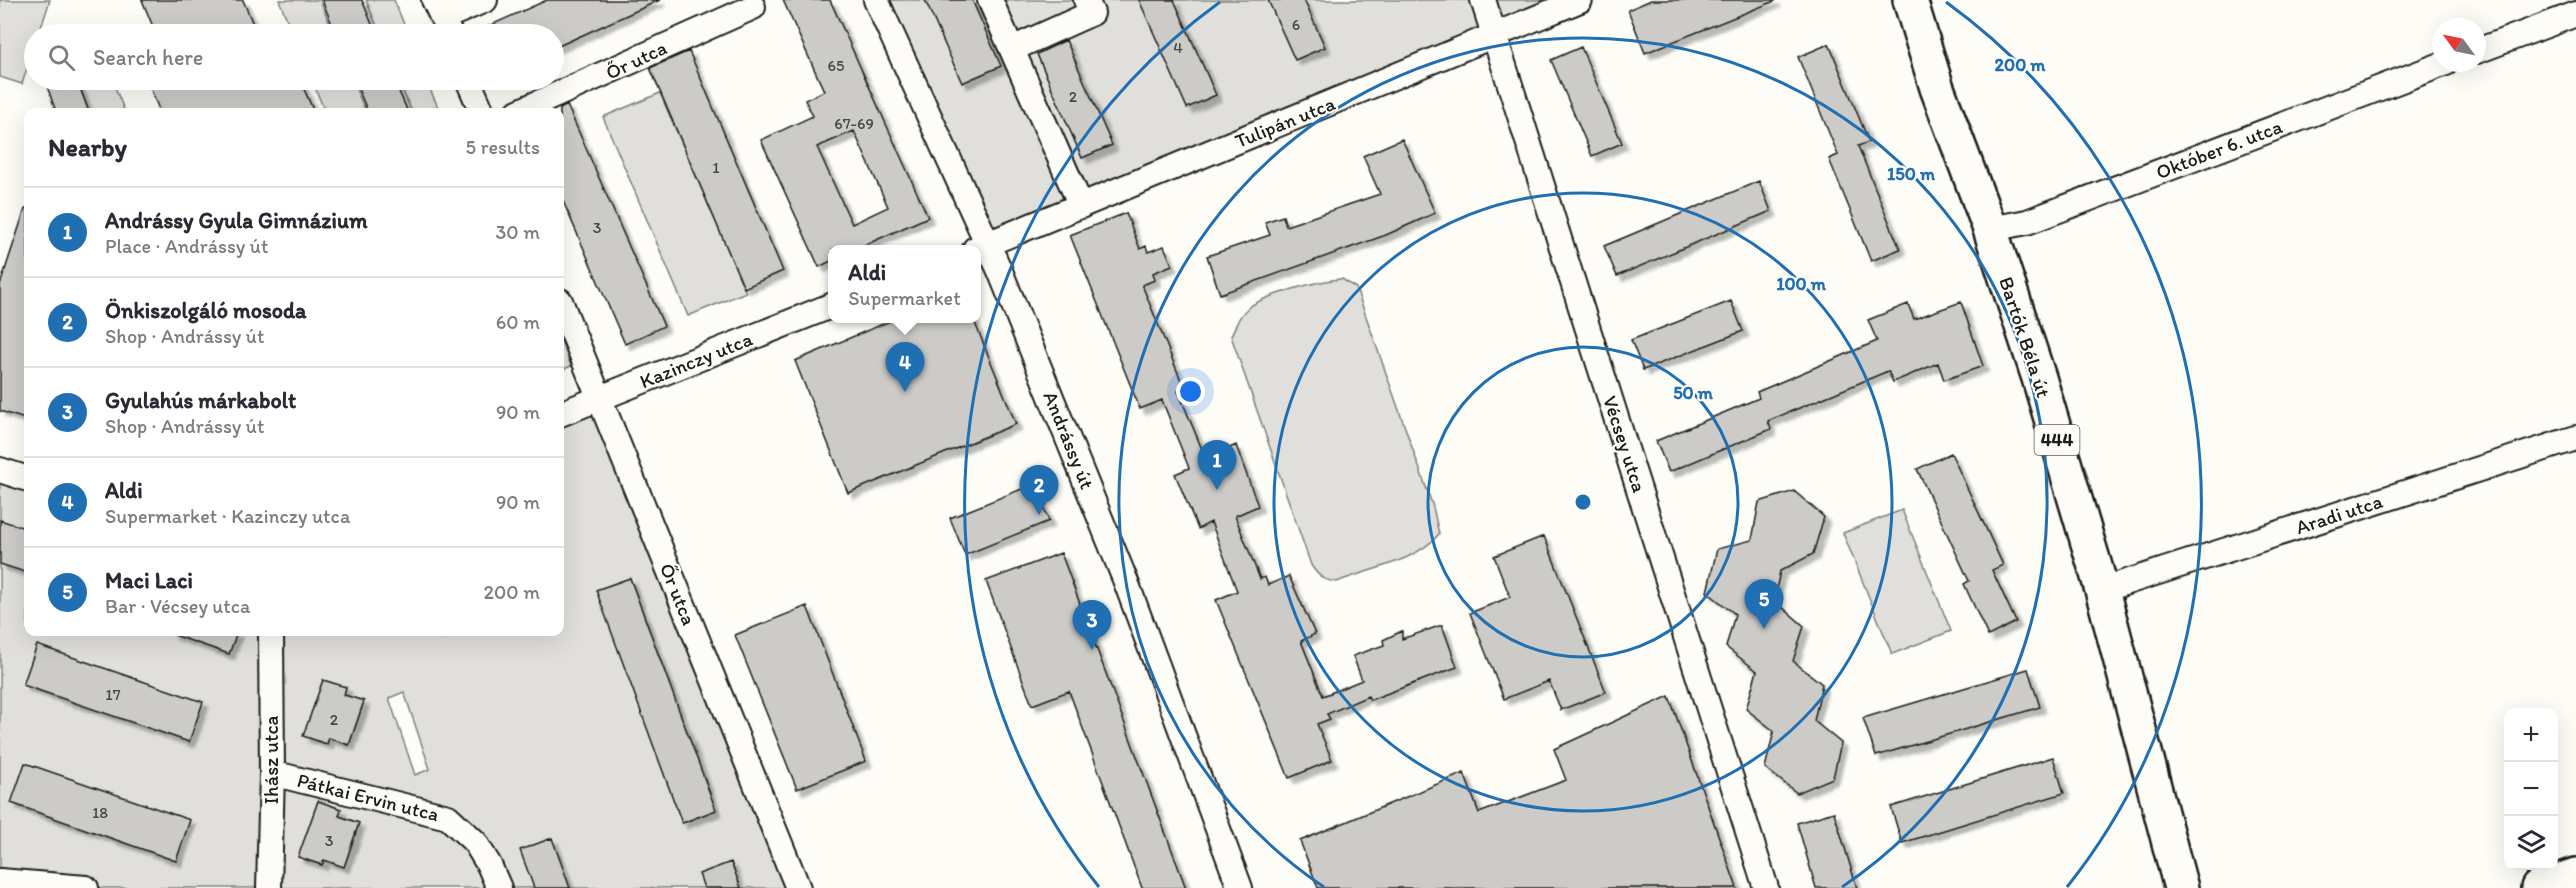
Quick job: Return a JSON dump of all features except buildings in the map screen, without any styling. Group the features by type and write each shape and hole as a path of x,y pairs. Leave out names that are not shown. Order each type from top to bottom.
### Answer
{"main road":[{"name":"Bartók Béla út","path":"1910,0 1937,88 1990,229 2039,378 2102,590 2181,888"},
{"path":"2538,888 2576,875"}],"street":[{"path":"442,18 485,0"},
{"name":"Andrássy út","path":"876,0 981,245"},
{"path":"990,0 1081,206"},
{"path":"1012,49 1092,13 1086,0"},
{"name":"Vécsey utca","path":"1483,0 1766,888"},
{"name":"Tulipán utca","path":"981,246 1580,0"},
{"name":"Őr utca","path":"527,108 753,7"},
{"path":"2486,48 2576,14"},
{"name":"Október 6. utca","path":"1990,229 2027,222 2432,68"},
{"path":"472,90 480,108"},
{"name":"Andrássy út","path":"981,246 1126,582 1240,888"},
{"name":"Kazinczy utca","path":"564,412 828,307"},
{"name":"Őr utca","path":"564,311 798,888"},
{"name":"Aradi utca","path":"2102,590 2576,438"},
{"path":"0,470 24,478"},
{"name":"Ihász utca","path":"269,888 272,773 271,636"},
{"name":"Pátkai Ervin utca","path":"272,773 448,817 475,842 499,888"},
{"path":"0,881 86,888"}],"shaded area":[{"path":"0,0 50,0 42,24 24,24 22,84 0,77"},
{"path":"279,0 320,0 330,24 289,24"},
{"path":"366,0 394,0 404,24 376,24"},
{"path":"879,0 1573,0 990,239"},
{"path":"81,90 116,90 123,108 88,108"},
{"path":"316,90 356,90 364,108 323,108"},
{"path":"402,90 430,90 438,108 410,108"},
{"path":"660,93 746,292 688,316 603,117"},
{"path":"1342,279 1356,288 1433,507 1439,534 1429,544 1406,558 1337,582 1322,577 1311,565 1231,336 1242,314 1256,303 1293,289"},
{"path":"564,348 571,366 564,369"},
{"path":"598,402 795,888 272,888 274,636 434,636 446,639 447,636 564,636 564,416","holes":["630,578 715,810 683,823 597,590","323,680 346,687 344,695 364,701 349,745 329,738 327,744 304,736","404,692 430,769 415,775 389,698","318,801 341,809 339,816 359,823 344,866 324,860 322,865 299,857"]},
{"path":"0,474 24,482 24,636 267,636 265,888 0,888"},
{"path":"1902,510 1951,631 1892,654 1843,533"}],"place":[{"name":"Aldi","path":"905,392"},
{"name":"Andrássy Gyula Gimnázium","path":"1217,490"},
{"name":"Önkiszolgáló mosoda","path":"1039,515"},
{"name":"Maci Laci","path":"1764,629"},
{"name":"Gyulahús márkabolt","path":"1092,650"}]}
